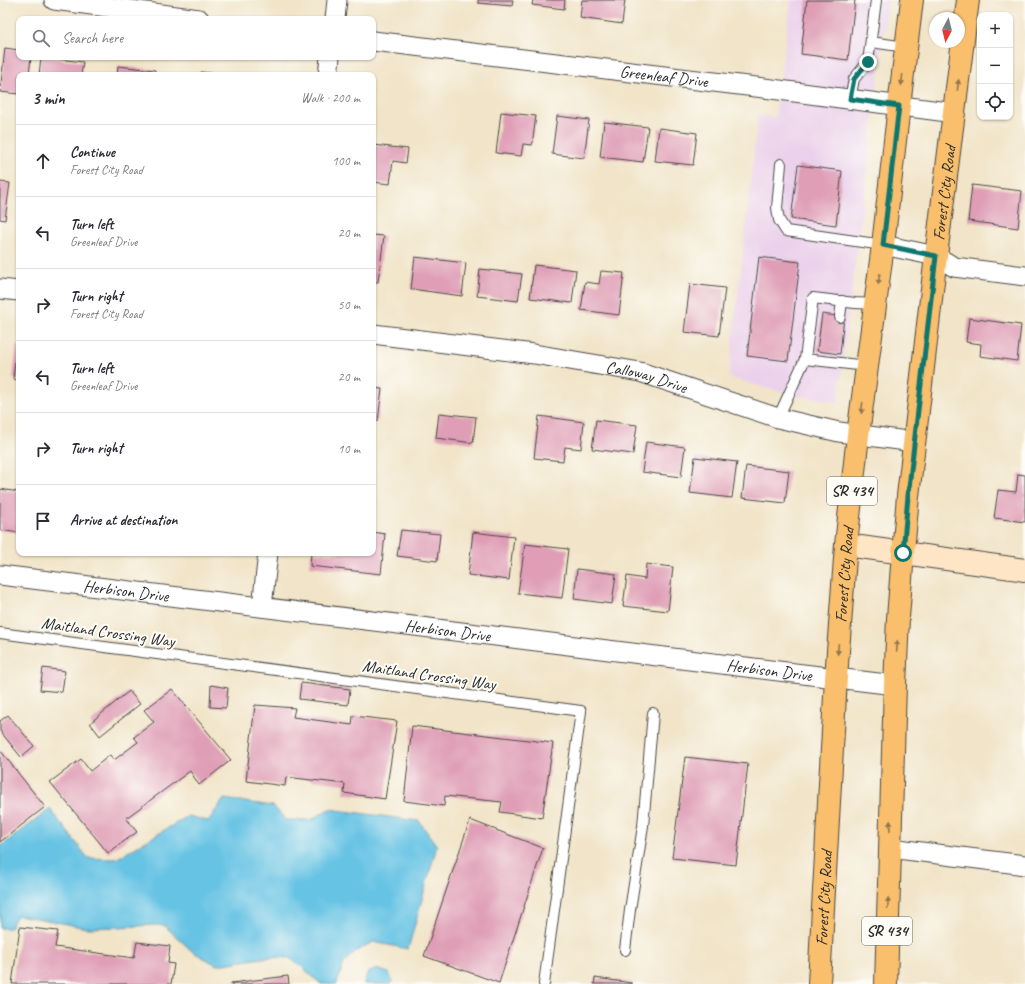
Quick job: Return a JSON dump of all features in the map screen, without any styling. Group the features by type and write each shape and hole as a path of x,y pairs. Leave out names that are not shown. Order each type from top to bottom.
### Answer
{"main road":[{"name":"Forest City Road","path":"820,984 836,678 846,545 858,435 876,304 912,0"},
{"name":"Forest City Road","path":"886,984 895,684 903,553 914,442 968,0"}],"street":[{"path":"54,0 176,16"},
{"path":"335,16 337,0"},
{"name":"Greenleaf Drive","path":"376,41 764,88 954,113"},
{"path":"328,72 330,60"},
{"path":"883,245 936,256 954,267 1025,276"},
{"path":"0,289 16,292"},
{"name":"Calloway Drive","path":"376,334 534,354 640,372 778,418 839,432 914,442"},
{"path":"846,545 1025,570"},
{"path":"262,607 268,556"},
{"name":"Herbison Drive","path":"0,575 895,684"},
{"path":"890,848 1025,866"}],"lane":[{"path":"850,99 854,79 868,62 876,0"},
{"path":"871,42 906,47"},
{"path":"782,164 777,208 779,220 786,231 883,245"},
{"path":"778,418 805,359 813,298 876,304"},
{"path":"840,317 842,301"},
{"path":"805,359 836,358 867,366"},
{"name":"Maitland Crossing Way","path":"0,633 581,711 544,984"},
{"path":"625,950 643,826 653,714"}],"shaded area":[{"path":"791,0 888,0 838,402 805,397 766,388 729,377 758,115 775,117"}],"water":[{"path":"224,799 273,806 286,820 311,820 329,809 419,821 437,846 408,949 373,942 356,951 344,963 337,984 321,984 301,966 289,958 269,957 217,965 193,952 165,926 155,925 86,928 17,915 10,928 0,928 0,847 50,809 88,858 116,859 188,816 208,821"},
{"path":"377,969 389,973 392,982 391,984 364,984 367,973"}],"building":[{"path":"478,0 513,0 512,6 478,3"},
{"path":"533,0 565,0 564,9 532,5"},
{"path":"582,0 625,0 622,24 580,18"},
{"path":"807,0 855,0 848,60 801,54"},
{"path":"5,48 16,50 16,60 31,60 29,72 16,72 16,94 0,92"},
{"path":"41,60 66,60 83,62 81,72 39,72"},
{"path":"118,66 155,70 155,72 117,72"},
{"path":"501,112 536,116 532,145 523,144 521,156 496,153"},
{"path":"557,116 589,120 584,158 552,154"},
{"path":"604,122 648,127 643,162 600,157"},
{"path":"659,128 697,133 693,165 655,161"},
{"path":"376,145 408,149 406,163 393,161 390,184 376,182"},
{"path":"798,165 842,171 836,225 791,219"},
{"path":"0,182 10,183 5,220 0,219"},
{"path":"972,185 1022,191 1018,228 968,221"},
{"path":"376,235 384,236 378,282 376,282"},
{"path":"415,257 466,263 462,296 411,289"},
{"path":"759,257 800,262 788,361 747,356"},
{"path":"534,265 576,270 572,303 530,298"},
{"path":"480,269 522,274 518,301 477,296"},
{"path":"601,271 624,273 619,315 581,310 585,282 599,284"},
{"path":"690,284 725,288 719,336 684,332"},
{"path":"822,314 844,317 840,354 817,351"},
{"path":"969,318 1021,325 1017,361 980,356 981,344 966,342"},
{"path":"16,354 16,380 13,379"},
{"path":"376,388 382,389 378,421 376,421"},
{"path":"439,413 476,417 473,443 436,438"},
{"path":"539,416 584,422 581,449 565,447 563,461 534,458"},
{"path":"596,420 637,425 633,454 592,449"},
{"path":"646,442 685,447 681,477 642,472"},
{"path":"695,457 737,462 732,498 690,493"},
{"path":"746,466 789,471 785,503 742,498"},
{"path":"1018,474 1025,475 1025,522 994,518 998,490 1016,492"},
{"path":"0,489 16,492 16,533 0,530"},
{"path":"401,530 440,534 437,561 397,556"},
{"path":"376,532 385,534 381,574 310,566 311,556 376,556"},
{"path":"473,532 514,537 509,580 468,575"},
{"path":"525,544 568,549 562,598 518,593"},
{"path":"646,564 673,567 668,611 623,606 627,576 645,579"},
{"path":"577,569 616,574 612,604 574,599"},
{"path":"43,668 65,671 62,692 40,690"},
{"path":"301,683 350,689 348,705 299,699"},
{"path":"211,685 228,688 226,708 210,707"},
{"path":"172,689 231,760 199,785 190,771 126,818 137,832 108,853 50,782 81,759 90,771 110,755 114,760 138,742 134,737 154,722 144,710"},
{"path":"129,691 140,704 100,736 90,723"},
{"path":"255,705 295,708 293,717 352,725 353,716 397,721 385,799 344,793 345,784 286,777 285,786 246,781"},
{"path":"8,715 34,746 21,757 0,731 0,721"},
{"path":"412,726 553,743 542,818 500,812 502,802 445,796 444,806 404,801"},
{"path":"0,750 45,807 0,842"},
{"path":"685,757 748,764 736,865 672,858"},
{"path":"470,820 543,848 499,983 424,956"},
{"path":"20,927 58,931 55,947 134,958 137,942 170,946 168,963 174,964 171,984 12,984"},
{"path":"288,976 289,984 231,984 231,983"},
{"path":"595,978 632,983 632,984 594,984"}],"route":[{"path":"868,62 854,79 850,99 899,106 883,245 936,256 908,496 903,553"}]}
